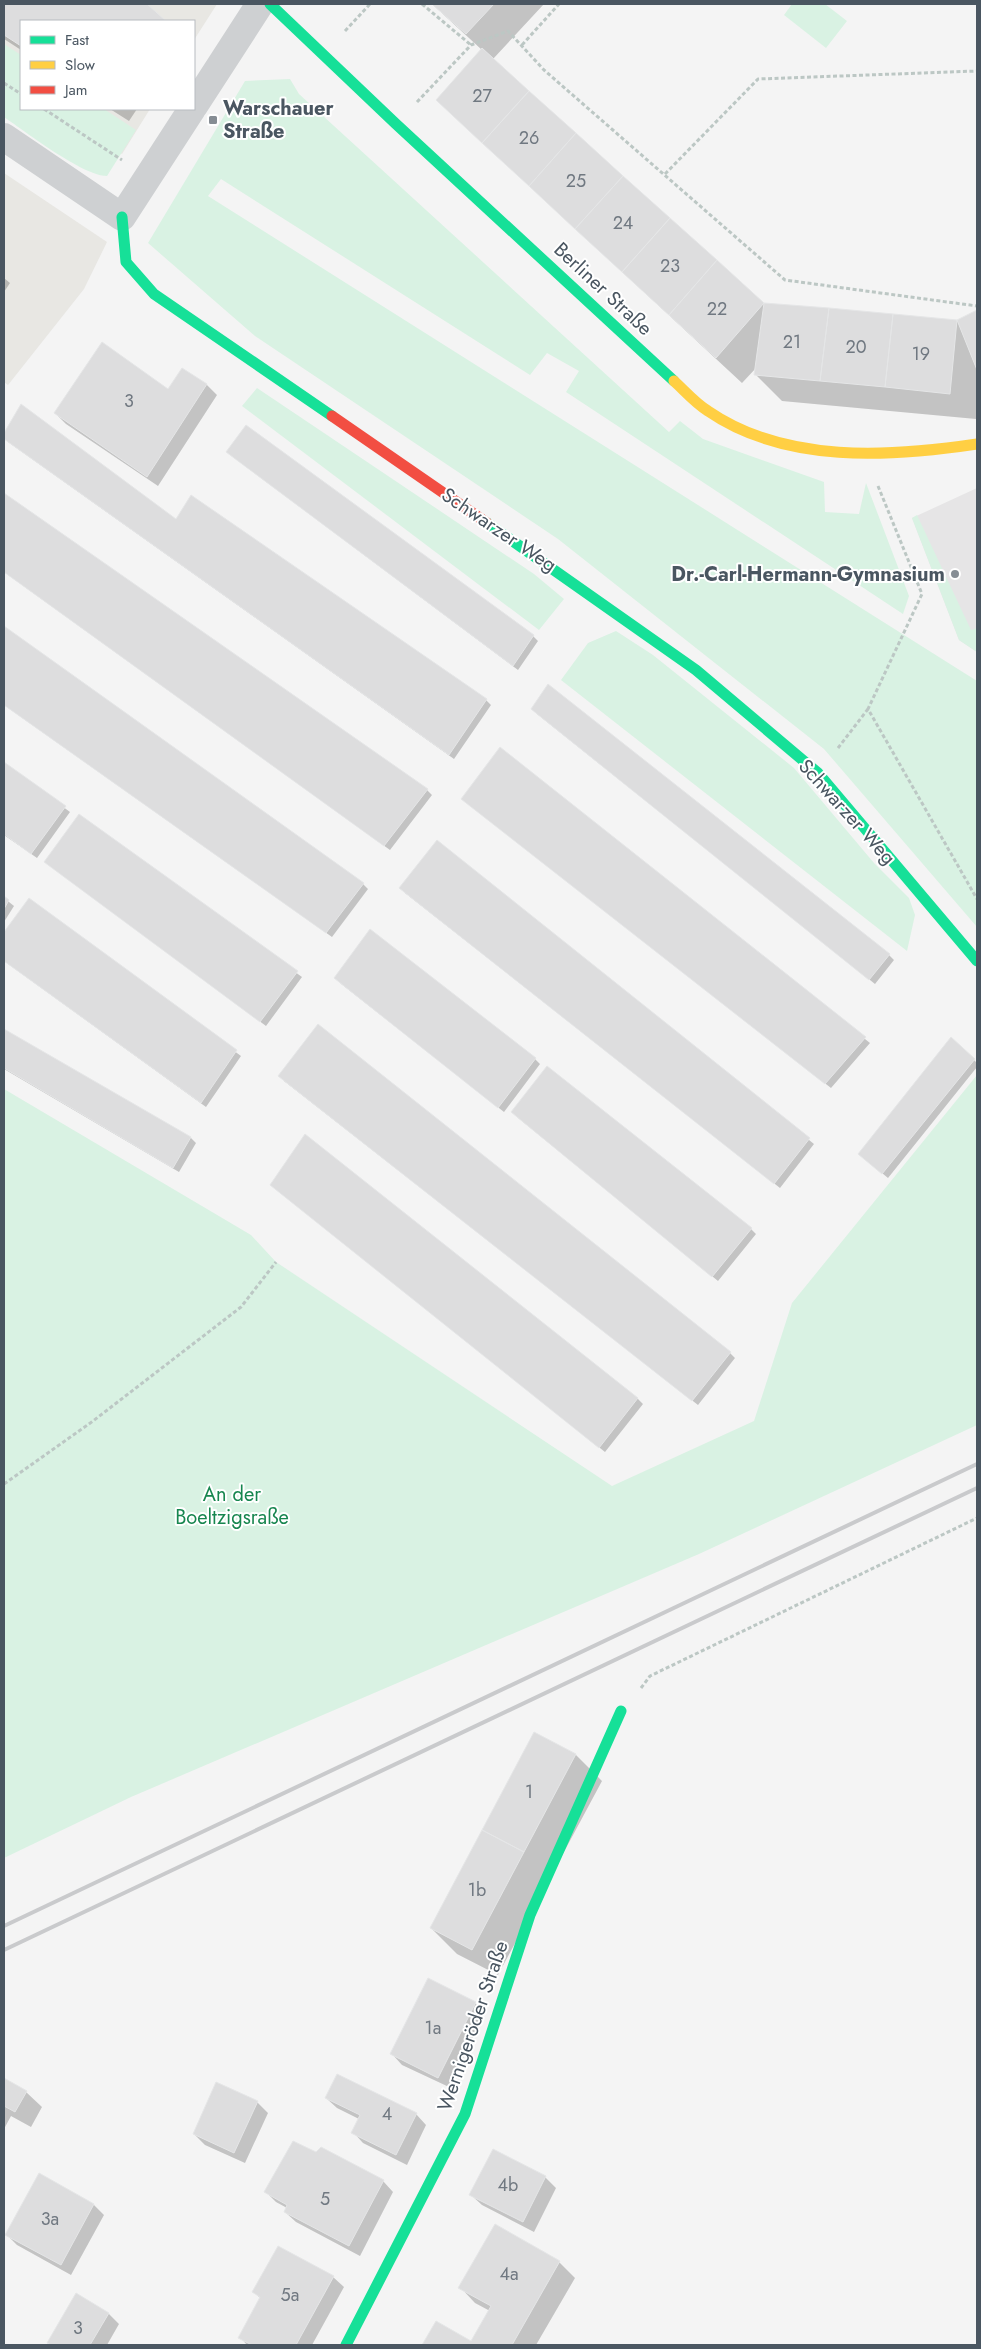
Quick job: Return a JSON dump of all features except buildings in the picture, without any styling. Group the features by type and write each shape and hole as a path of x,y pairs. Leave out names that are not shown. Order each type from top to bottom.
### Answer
{"street":[{"path":"195,104 260,4"},
{"name":"Berliner Straße","path":"270,4 396,124 707,411 747,432 793,445 842,453 866,455 927,453 977,444"},
{"path":"4,138 122,217 191,110"},
{"name":"Schwarzer Weg","path":"122,217 126,262 154,294 595,597 696,670 818,774 977,961"},
{"name":"Wernigeröder Straße","path":"346,2345 465,2114 530,1915 621,1711"}],"path":[{"path":"323,54 370,4"},
{"path":"422,4 471,45"},
{"path":"522,46 559,4"},
{"path":"396,124 471,45 508,31 544,70 786,280 977,306"},
{"path":"665,174 758,78 977,71"},
{"path":"4,82 20,93"},
{"path":"46,110 148,176"},
{"path":"818,774 868,709 922,594 866,455"},
{"path":"868,709 977,899"},
{"path":"4,1484 92,1421 241,1307 276,1262"},
{"path":"621,1711 650,1676 977,1518"}],"shaded area":[{"path":"4,4 217,4 195,38 195,20 20,20 20,86 4,76"},
{"path":"55,110 149,110 122,154"},
{"path":"4,173 107,242 84,289 8,385 4,382"},
{"name":"Dr.-Carl-Hermann-Gymnasium","path":"977,488 977,652 959,640 912,518"}],"green space":[{"path":"792,4 825,4 847,21 826,48 784,15"},
{"path":"4,44 20,54 20,110 106,110 136,130 107,176 84,169 70,161 4,117"},
{"path":"290,79 299,94 669,432 680,421 703,439 824,482 825,512 859,514 866,483 909,596 903,614 566,392 579,371 547,353 530,375 221,179 208,196 977,681 977,927 824,749 558,539 255,336 148,243 245,81"},
{"path":"257,388 534,574 564,599 539,630 242,406"},
{"path":"917,515 971,630 977,628 977,652 959,640 912,518"},
{"path":"616,631 653,655 794,768 874,863 909,898 915,915 907,951 561,680 588,643"},
{"name":"An der Boeltzigsraße","path":"977,1075 977,1425 699,1554 131,1797 4,1858 4,1089 251,1235 276,1262 612,1486 754,1421 792,1303"}],"railway":[{"path":"4,1926 977,1464"},
{"path":"4,1950 977,1488"}],"traffic: fast":[{"path":"270,4 396,124 674,381"},
{"path":"122,217 126,262 154,294 332,416"},
{"path":"487,523 696,670 818,773 977,961"},
{"path":"346,2345 465,2114 530,1915 621,1711"}],"traffic: slow":[{"path":"674,381 703,408 738,428 770,440 804,448 874,453 909,452 977,444"}],"traffic: jam":[{"path":"332,416 487,523"}],"place":[{"name":"Warschauer Straße","path":"213,120"},
{"name":"Dr.-Carl-Hermann-Gymnasium","path":"955,574"}]}
